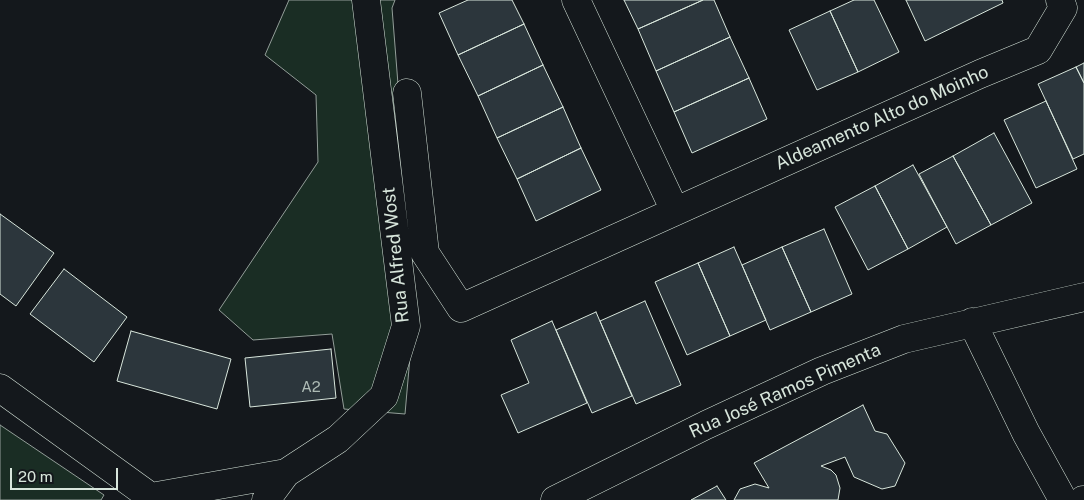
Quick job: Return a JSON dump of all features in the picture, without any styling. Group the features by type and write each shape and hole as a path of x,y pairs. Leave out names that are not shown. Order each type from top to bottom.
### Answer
{"street":[{"name":"Rua Alfred Wost","path":"153,498 286,473 338,439 384,396 406,326 366,0"},
{"path":"576,0 675,211"},
{"name":"Aldeamento Alto do Moinho","path":"407,93 425,253 461,308 980,74 1038,50 1063,8 1060,0"},
{"name":"Rua José Ramos Pimenta","path":"555,500 706,425 822,371 904,339 1084,296"},
{"path":"972,322 1026,433 1063,500"},
{"path":"0,388 153,498"},
{"path":"266,500 286,473"}],"green space":[{"path":"289,0 395,0 392,8 415,300 405,414 344,409 332,334 253,340 219,310 318,162 316,95 265,55"},
{"path":"0,425 104,495 101,500 0,500"}],"building":[{"path":"468,0 512,0 524,24 458,55 439,13"},
{"path":"624,0 703,0 638,29"},
{"path":"703,0 714,0 730,37 656,71 638,29"},
{"path":"854,0 874,0 899,52 858,72 830,11"},
{"path":"906,0 1002,0 1003,3 925,41"},
{"path":"830,11 858,72 817,90 789,30"},
{"path":"524,24 543,65 478,96 458,55"},
{"path":"730,37 749,78 674,112 656,71"},
{"path":"1084,63 1084,83 1076,67"},
{"path":"543,65 563,107 497,138 478,96"},
{"path":"1076,67 1084,83 1084,154 1073,159 1038,84"},
{"path":"749,78 767,119 692,153 674,112"},
{"path":"1046,101 1077,169 1036,188 1004,120"},
{"path":"563,107 581,148 517,179 497,138"},
{"path":"994,133 1032,203 991,225 953,156"},
{"path":"581,148 601,190 536,221 517,179"},
{"path":"953,156 991,225 956,244 919,174"},
{"path":"913,165 947,227 908,249 875,186"},
{"path":"875,186 908,249 868,270 835,207"},
{"path":"0,214 54,253 16,306 0,294"},
{"path":"824,229 852,294 811,312 782,247"},
{"path":"734,247 766,320 730,336 698,263"},
{"path":"782,247 811,312 770,330 742,265"},
{"path":"698,263 730,336 687,355 655,282"},
{"path":"64,269 127,317 94,362 30,314"},
{"path":"645,301 681,385 636,404 600,321"},
{"path":"596,312 632,396 592,413 556,330"},
{"path":"552,321 587,403 518,433 501,395 529,383 511,340"},
{"path":"131,331 231,359 217,409 117,381"},
{"path":"331,349 336,398 250,407 245,358"},
{"path":"863,405 875,431 887,434 905,463 895,486 882,489 854,477 845,457 821,466 831,470 836,475 840,488 838,500 734,500 740,489 755,484 769,488 754,463"},
{"path":"717,486 726,500 691,500"}]}
